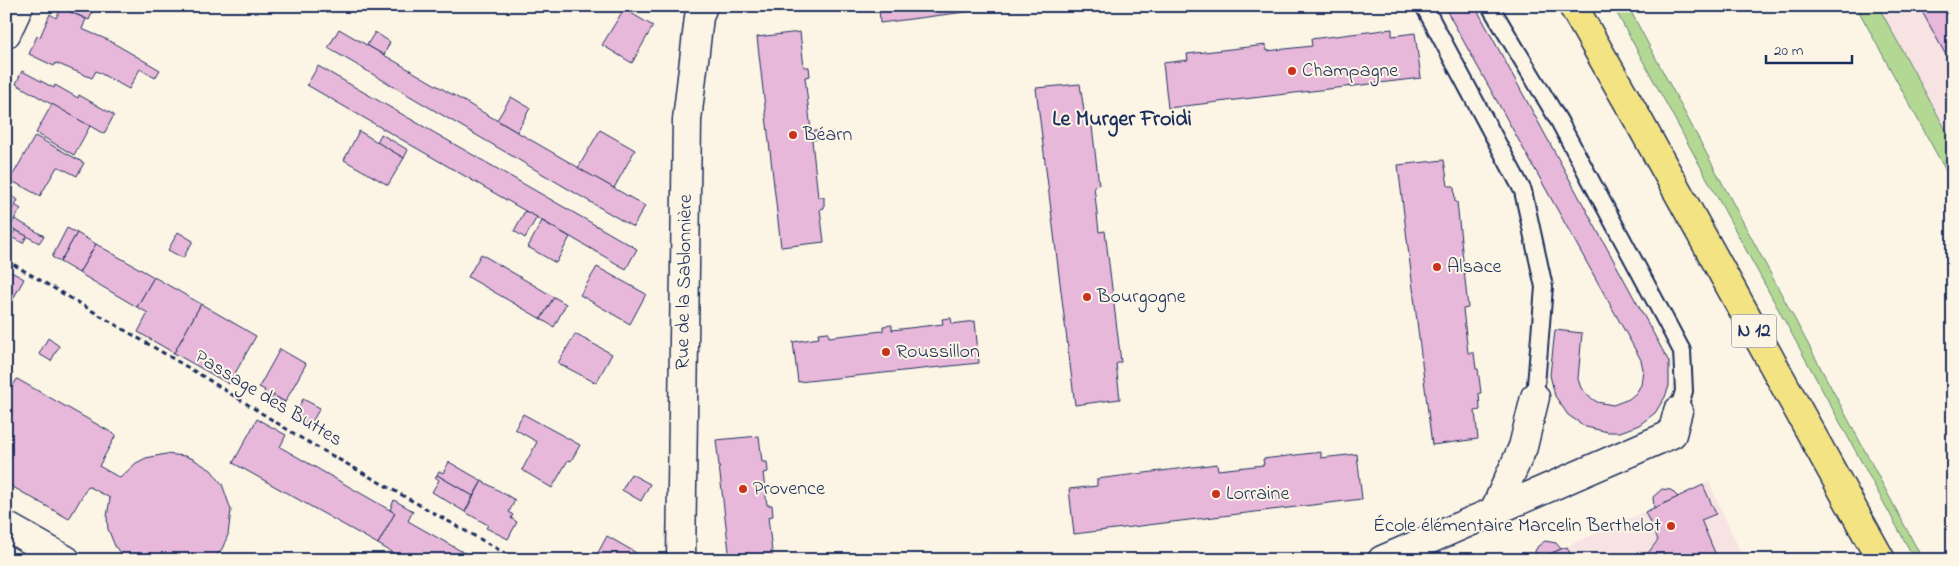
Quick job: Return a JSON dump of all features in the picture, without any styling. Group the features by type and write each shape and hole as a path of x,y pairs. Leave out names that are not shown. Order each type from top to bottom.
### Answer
{"main road":[{"name":"N 12","path":"1573,6 1642,127 1877,555"}],"street":[{"path":"6,34 19,6"},
{"name":"Rue de la Sablonnière","path":"681,560 687,120 699,17 703,6"},
{"path":"1494,511 1523,447 1535,397"},
{"path":"1382,560 1494,511 1675,422"},
{"path":"6,526 66,560"}],"lane":[{"path":"1424,6 1523,191 1544,287 1535,397"},
{"path":"1490,6 1559,121 1682,351 1684,391 1675,422"}],"path":[{"name":"Passage des Buttes","path":"6,260 204,377 301,438 517,560"}],"shaded area":[{"path":"1856,6 1953,6 1953,184"},
{"name":"École élémentaire Marcelin Berthelot","path":"1709,482 1744,560 1536,560 1535,551 1545,541 1556,543 1561,549 1653,508 1653,497 1662,489 1671,490 1679,496"}],"green space":[{"path":"1613,6 1628,6 1923,560 1915,560"},
{"path":"1856,6 1878,6 1953,143 1953,184"}],"building":[{"path":"58,6 95,6 89,20"},
{"path":"879,6 1011,6 880,23"},
{"path":"1444,6 1475,6 1669,362 1669,386 1665,397 1655,413 1639,425 1620,432 1608,432 1586,427 1568,415 1555,396 1550,375 1555,330 1582,333 1578,379 1581,388 1597,402 1613,405 1629,399 1636,393 1641,385 1643,369 1641,360"},
{"path":"1919,6 1953,6 1953,68"},
{"path":"61,8 86,19 82,29 108,40 160,70 155,78 140,69 129,89 96,71 92,78 56,63 54,66 29,54 37,36 40,37 50,14 56,18"},
{"path":"624,9 653,26 632,63 602,45"},
{"path":"339,29 645,206 633,227 328,48"},
{"name":"Champagne","path":"1392,29 1392,36 1415,33 1421,78 1168,108 1163,63 1188,60 1187,54 1266,45 1267,51 1312,46 1311,39"},
{"path":"375,32 390,42 384,55 367,45"},
{"name":"Béarn","path":"800,32 804,67 809,67 810,76 805,77 811,131 817,131 817,139 812,140 818,197 824,197 824,208 820,209 824,242 781,247 757,37"},
{"path":"318,66 637,249 626,269 307,85"},
{"path":"22,71 54,88 55,85 78,98 79,95 114,115 104,134 16,84"},
{"name":"Bourgogne","path":"1080,84 1085,118 1091,118 1099,185 1094,186 1099,232 1105,231 1121,362 1116,364 1120,399 1075,405 1036,88"},
{"path":"511,97 530,108 517,132 497,120"},
{"path":"52,104 90,126 74,155 36,133"},
{"path":"600,130 635,150 614,188 578,168"},
{"path":"359,131 404,158 388,185 344,160"},
{"path":"381,134 408,150 404,158 377,142"},
{"path":"35,136 84,163 77,176 57,167 40,196 10,180"},
{"name":"Alsace","path":"1444,160 1448,186 1454,186 1455,202 1457,202 1468,308 1463,309 1468,353 1474,353 1481,393 1479,393 1480,410 1475,411 1478,439 1432,445 1398,165"},
{"path":"6,193 18,200 6,221"},
{"path":"15,205 21,209 9,226 6,221"},
{"path":"525,211 537,217 525,238 514,231"},
{"path":"15,219 44,236 39,243 10,227"},
{"path":"542,221 570,237 556,263 528,247"},
{"path":"67,228 77,233 60,262 52,257"},
{"path":"15,230 27,236 23,243 11,237"},
{"path":"178,232 193,241 183,258 168,250"},
{"path":"77,233 96,244 79,273 60,262"},
{"path":"96,244 154,277 137,307 79,273"},
{"path":"481,254 554,297 541,319 468,277"},
{"path":"597,267 646,294 630,324 580,295"},
{"path":"6,269 24,279 7,310 6,309"},
{"path":"154,277 201,304 174,353 138,332 148,313 137,307"},
{"path":"554,297 566,304 554,327 541,319"},
{"path":"201,304 256,336 229,384 174,353"},
{"name":"Roussillon","path":"951,318 952,324 975,321 979,363 798,382 793,342 819,338 818,333 828,332 829,337 883,331 883,326 892,325 892,330 943,324 942,319"},
{"path":"575,334 612,354 596,383 558,363"},
{"path":"48,338 59,346 51,361 39,354"},
{"path":"280,349 306,364 285,402 273,395 271,399 263,395 265,390 259,387"},
{"path":"17,379 116,435 99,466 120,478 136,463 146,458 166,454 185,456 211,470 222,484 231,510 228,535 222,549 213,560 125,560 115,546 108,529 107,517 110,498 88,486 69,519 6,483 6,397"},
{"path":"273,395 285,402 283,406 271,399"},
{"path":"303,399 320,408 309,427 293,418"},
{"path":"523,414 580,445 571,461 568,460 552,488 522,470 537,442 515,429"},
{"path":"257,419 286,435 280,447 395,513 378,544 233,463"},
{"name":"Provence","path":"759,436 762,462 767,462 768,472 763,473 767,505 772,505 773,516 768,517 773,560 730,560 716,440"},
{"name":"Lorraine","path":"1321,452 1321,458 1357,454 1362,499 1074,534 1069,489 1097,486 1097,479 1217,464 1218,470 1264,465 1263,459"},
{"path":"449,462 482,481 473,496 437,475 439,471 443,473"},
{"path":"631,474 650,484 641,501 622,490"},
{"path":"437,475 473,496 465,512 432,492 439,480 435,477"},
{"path":"482,481 515,500 509,512 513,515 511,518 517,522 508,539 486,528 488,525 465,512"},
{"path":"1703,485 1716,514 1701,520 1718,560 1647,560 1645,557 1658,540 1645,512"},
{"path":"1662,489 1671,490 1678,497 1654,508 1653,497"},
{"path":"394,500 413,511 408,521 477,560 405,560 378,544 395,513 390,510"},
{"path":"607,536 640,555 637,560 594,560"},
{"path":"1545,541 1556,543 1561,549 1536,560 1535,551"},
{"path":"1567,547 1573,560 1537,560 1561,549"},
{"name":"École élémentaire Marcelin Berthelot","path":"1511,554 1513,560 1498,560"}],"place":[{"name":"Champagne","path":"1292,71"},
{"name":"Béarn","path":"793,135"},
{"name":"Alsace","path":"1437,267"},
{"name":"Bourgogne","path":"1087,297"},
{"name":"Roussillon","path":"886,352"},
{"name":"Provence","path":"743,489"},
{"name":"Lorraine","path":"1216,494"},
{"name":"École élémentaire Marcelin Berthelot","path":"1671,526"}],"district":[{"name":"Le Murger Froidi","path":"1122,120"}]}
